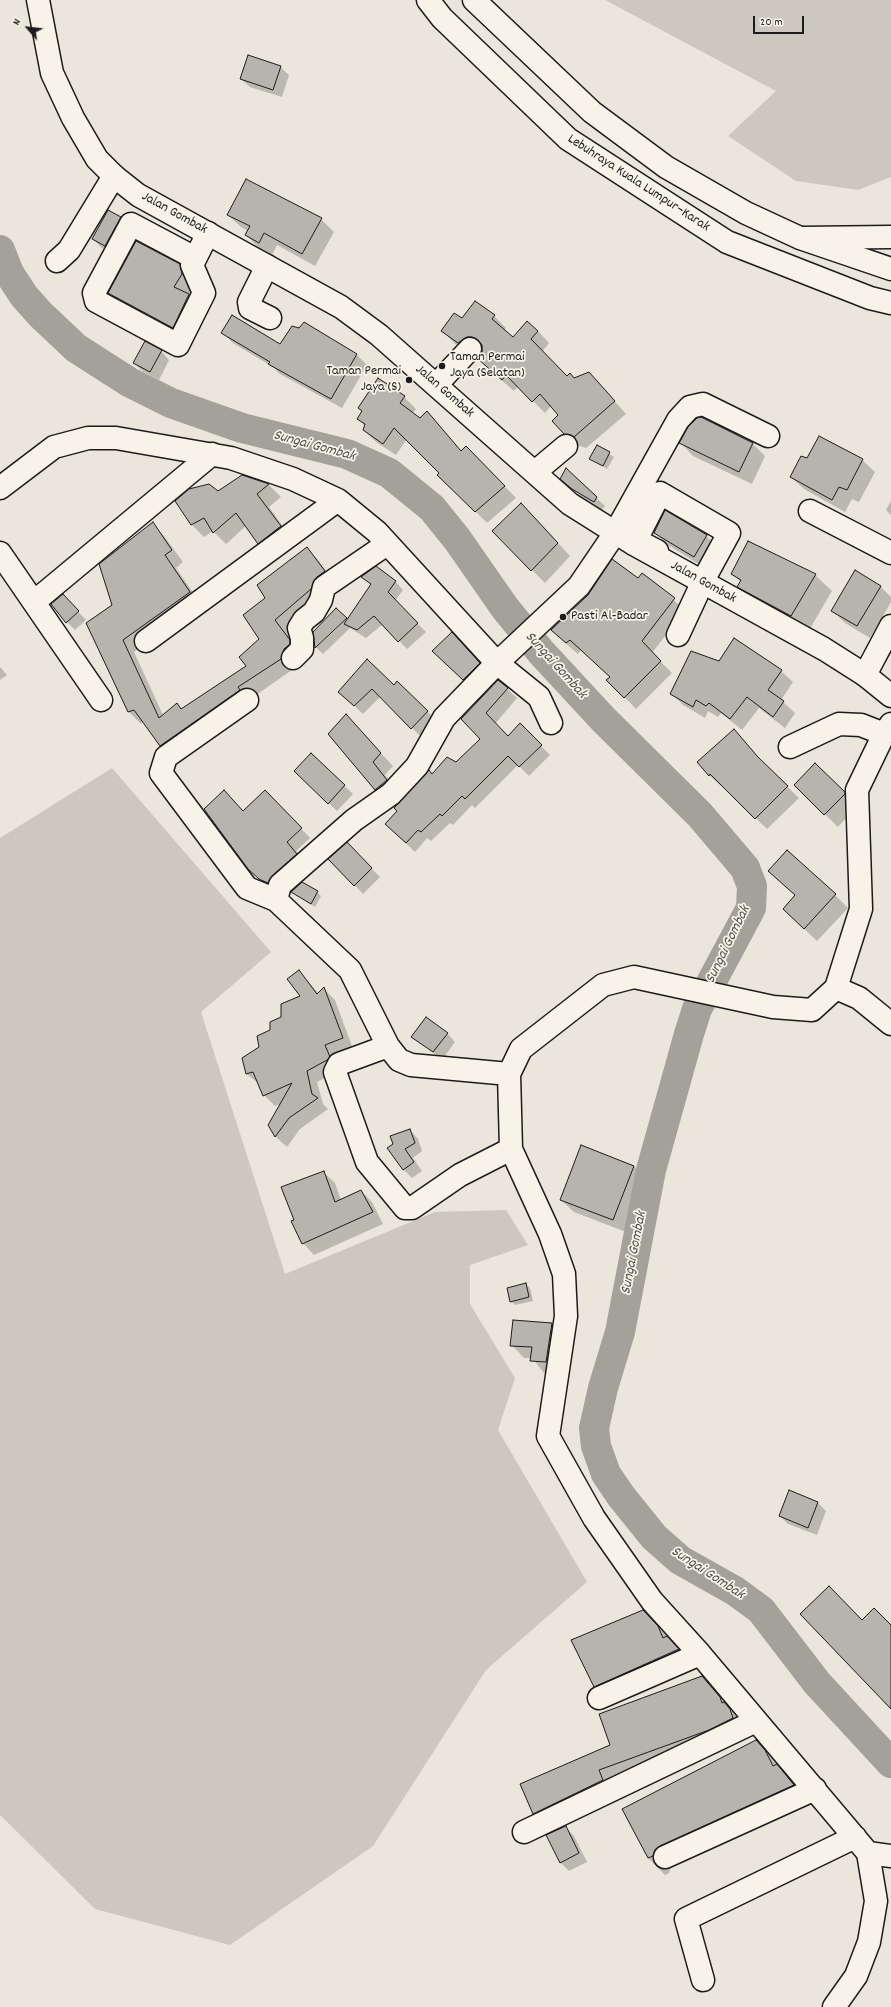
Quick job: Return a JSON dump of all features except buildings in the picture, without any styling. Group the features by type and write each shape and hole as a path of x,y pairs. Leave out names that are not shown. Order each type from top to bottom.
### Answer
{"main road":[{"name":"Jalan Gombak","path":"38,0 52,73 73,118 97,159 114,176 138,195 341,307 379,335 570,504 615,534 704,580 824,649 865,675 891,696"},
{"name":"Lebuhraya Kuala Lumpur–Karak","path":"428,0 442,18 568,139 727,242 870,298 891,303"},
{"name":"Lebuhraya Kuala Lumpur–Karak","path":"474,0 592,112 666,167 746,213 800,238 891,269"},
{"path":"57,261 69,250 114,176"},
{"path":"195,258 131,224 94,292 96,301 178,345 204,293 192,265 208,233"},
{"path":"800,238 891,237"},
{"path":"267,266 249,302 250,308 270,318"},
{"path":"436,385 470,349"},
{"path":"276,900 280,885 354,820 391,794 417,766 444,718 497,663 579,586 615,534 678,420 690,407 703,404 768,436"},
{"path":"0,488 54,447 88,438 116,438 212,454 231,458 293,479 338,500 377,532 497,663 539,697 551,723"},
{"path":"535,472 566,446"},
{"path":"34,602 212,454"},
{"path":"146,641 338,500"},
{"path":"810,511 891,553"},
{"path":"293,658 302,649 302,638 299,628 304,620 314,612 321,600 324,587 387,544"},
{"path":"0,553 101,700"},
{"path":"678,635 704,580"},
{"path":"865,675 891,626"},
{"path":"247,700 166,757 161,774 247,888 276,900 350,970 388,1046 399,1060 411,1065 509,1074"},
{"path":"790,747 839,724 861,724 887,729 857,790 861,909 836,988 812,1010 773,1007 634,977 603,985 565,1013 521,1049 509,1074 511,1149 550,1234 564,1274 566,1316 548,1436 594,1518 648,1595 862,1845 876,1901 869,1942 856,1976 841,2004"},
{"path":"836,988 859,998 891,1024"},
{"path":"388,1046 339,1064 335,1072 367,1162 404,1208 412,1208 460,1175 511,1149"},
{"path":"599,1698 700,1654"},
{"path":"524,1832 756,1721"},
{"path":"665,1857 815,1789"},
{"path":"703,1980 686,1919 862,1845 891,1856"}],"shaded area":[{"path":"605,0 891,0 891,177 858,190 796,181 728,136 776,91"},
{"path":"112,768 271,952 201,1012 285,1274 435,1212 506,1210 528,1245 470,1265 470,1304 515,1378 498,1430 587,1582 486,1670 373,1846 230,1945 95,1909 0,1815 0,838"}],"waterway":[{"name":"Sungai Gombak","path":"0,250 9,273 24,296 40,314 76,348 129,382 171,403 242,428 347,454 389,473 432,508 457,539 505,608 541,652 603,719 700,815 745,868 752,886 751,908 697,1009 689,1034 651,1170 620,1332 603,1388 594,1428 596,1446 606,1474 621,1496 654,1537 680,1560 735,1591 761,1610 817,1683 891,1763"}],"place":[{"name":"Taman Permai Jaya (Selatan)","path":"442,366"},
{"name":"Taman Permai Jaya (S)","path":"409,380"},
{"name":"Pasti Al-Badar","path":"563,617"}]}
